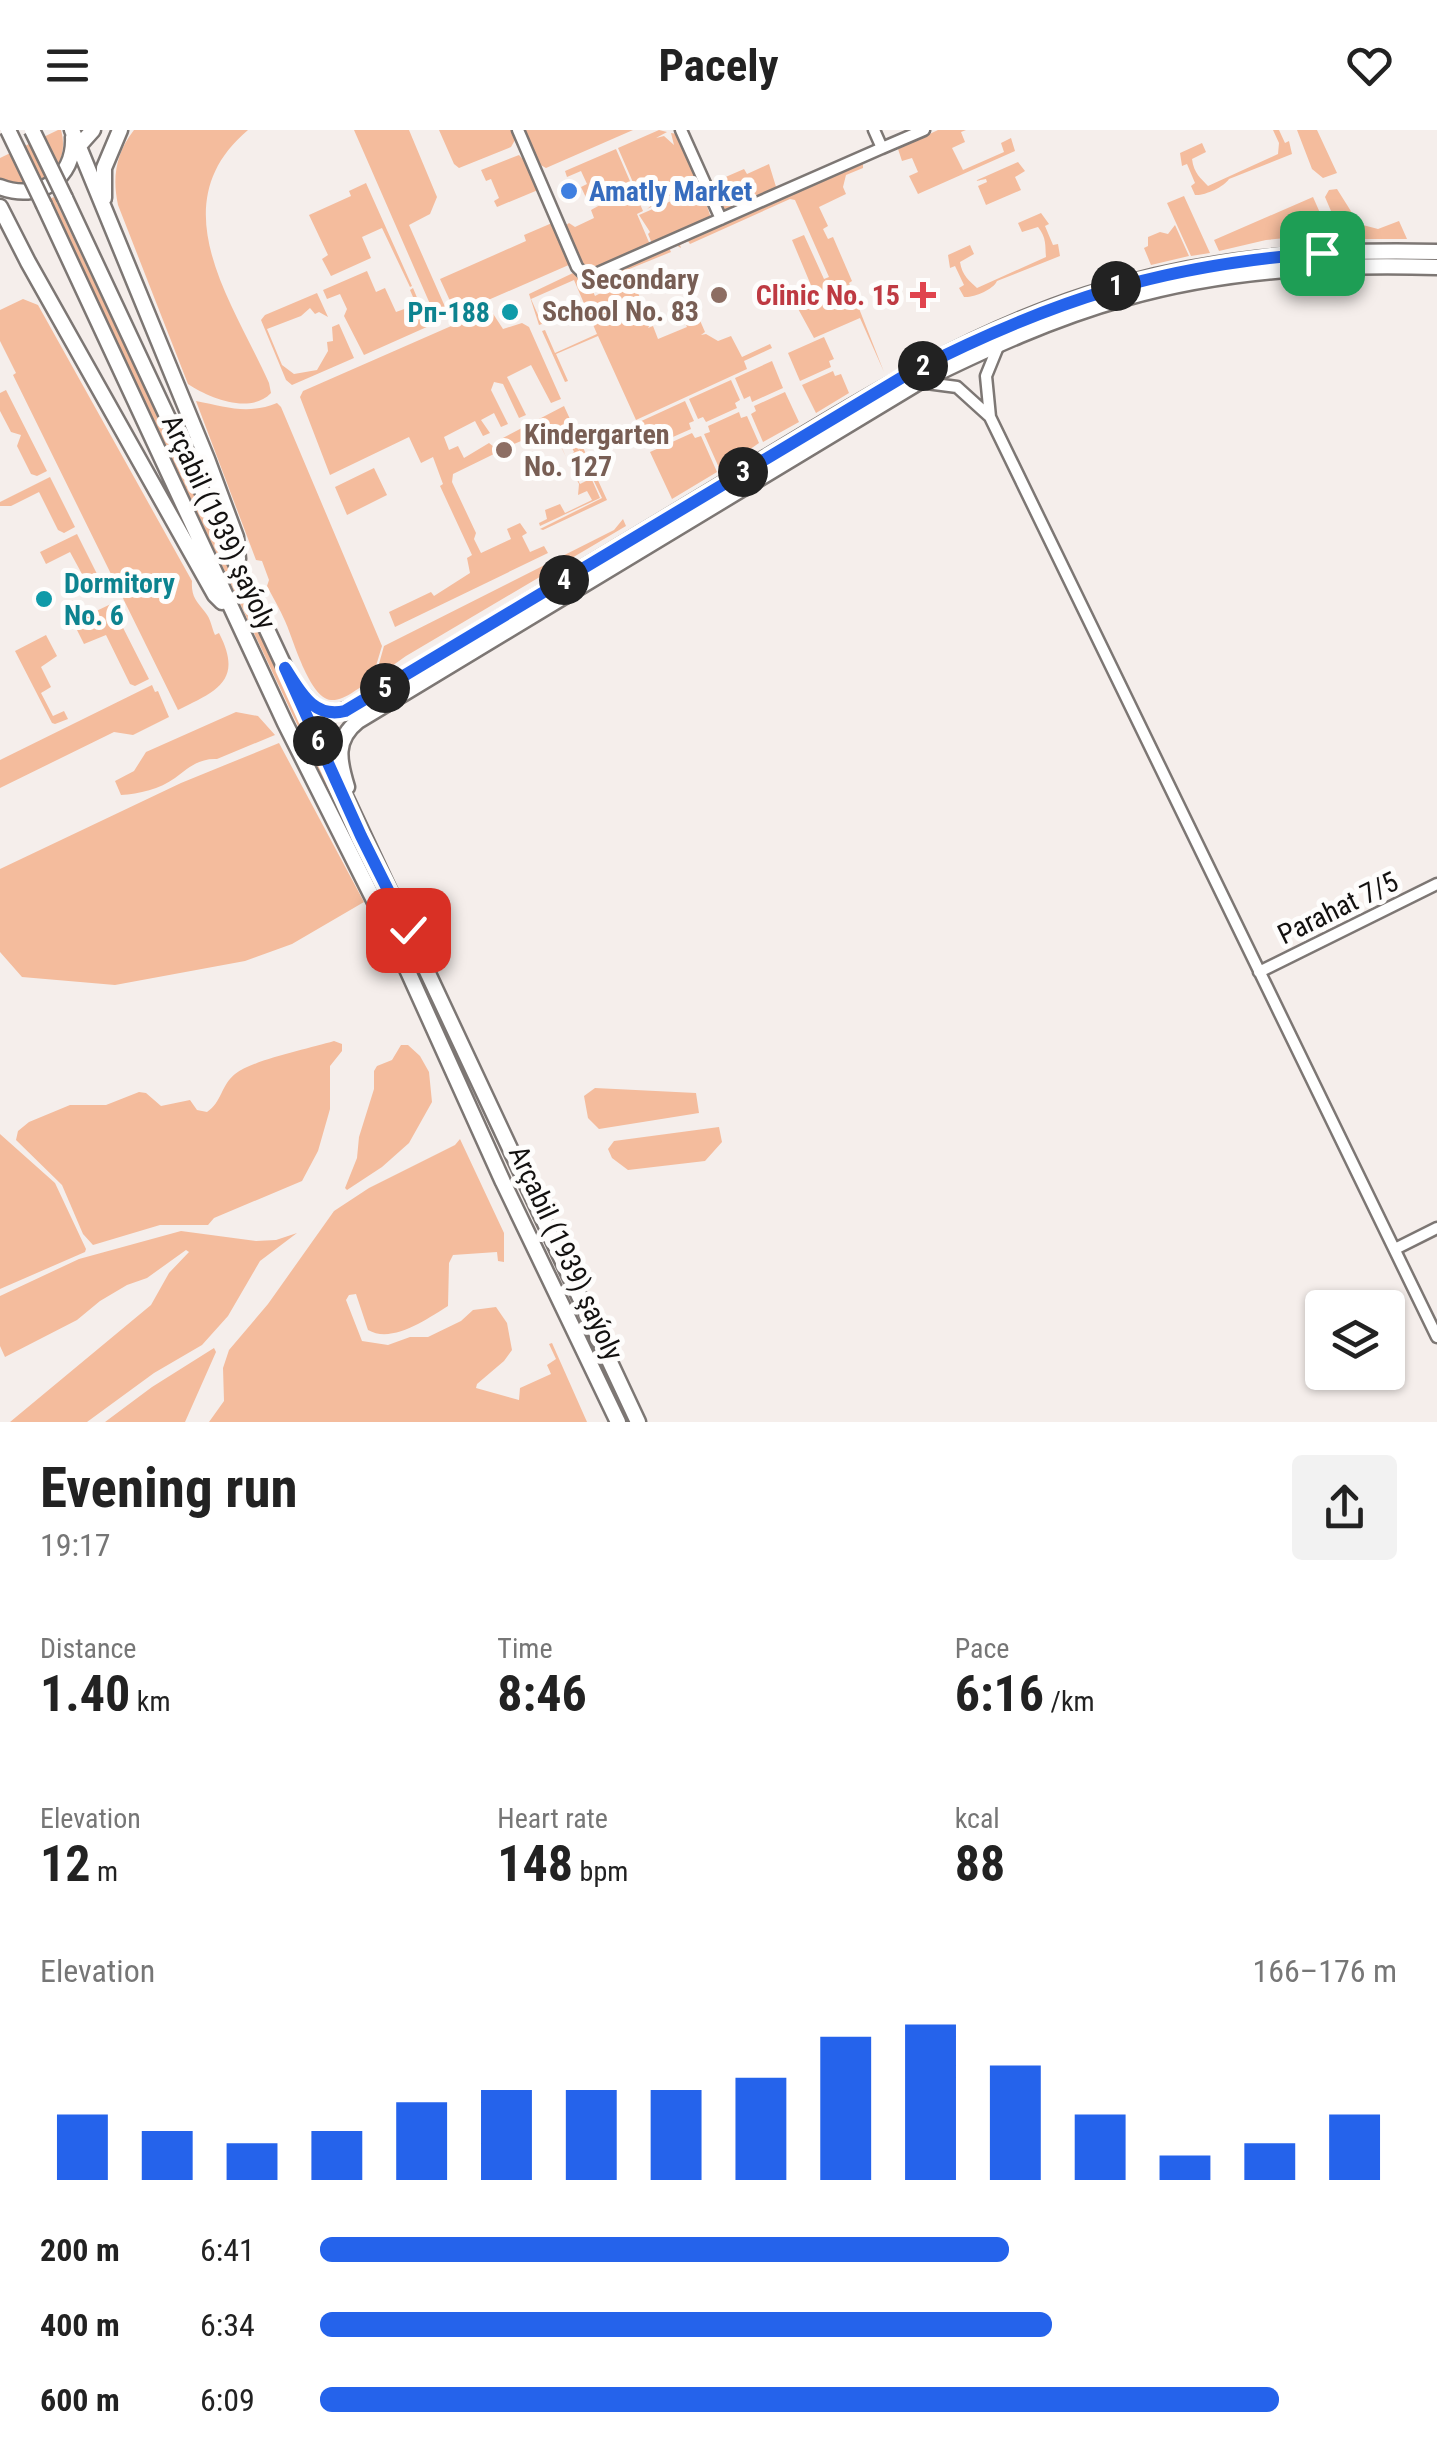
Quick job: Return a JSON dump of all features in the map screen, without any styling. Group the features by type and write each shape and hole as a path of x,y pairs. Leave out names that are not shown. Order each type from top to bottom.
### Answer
{"main road":[{"name":"Arçabil (1939) şaýoly","path":"8,130 234,615 392,936 618,1422"},
{"name":"Arçabil (1939) şaýoly","path":"32,130 638,1422"},
{"path":"72,130 76,149 104,208 236,537 240,575"},
{"path":"4,189 28,193 44,189 64,174 76,149 93,130"},
{"path":"104,208 104,168 120,130"},
{"path":"0,206 215,595 234,615"},
{"path":"0,232 28,262"},
{"path":"285,668 312,706 328,713 345,711 911,372 1053,307 1122,285 1219,263 1342,251 1437,252"},
{"path":"361,836 339,756 342,738 353,724 919,382 998,344 1126,298 1209,279 1347,265 1437,266"},
{"path":"459,1080 474,1074"},
{"path":"478,1124 494,1117"}],"street":[{"path":"518,130 577,267 587,276 924,130"},
{"path":"681,130 720,219"},
{"path":"874,130 882,148"},
{"path":"998,344 986,376 990,417 1394,1248 1433,1318 1437,1337"},
{"path":"919,382 957,388 990,417"},
{"name":"Parahat 7/5","path":"1259,972 1437,884"},
{"path":"1394,1248 1437,1228"}],"shaded area":[{"path":"58,130 63,144 61,157 48,176 26,184 0,178 0,158"},
{"path":"134,130 248,130 222,159 209,190 206,222 223,287 269,383 271,393 262,400 230,402 188,384 118,205 117,166"},
{"path":"354,130 409,130 437,197 430,214 409,225 450,318 437,320"},
{"path":"439,130 512,130 515,140 511,147 459,168"},
{"path":"523,130 633,130 546,168 537,163"},
{"path":"659,130 667,132 656,138 664,136 674,145 671,133 677,134 700,185 661,199 647,209 651,206 649,201 642,203 618,148"},
{"path":"938,130 966,130 961,132 965,142 952,148 963,170 1004,152 1001,143 1011,138 1015,151 918,194 909,176 918,172 912,158 902,161 898,149"},
{"path":"1273,130 1279,130 1285,143 1289,141 1292,154 1195,195 1191,186 1195,183 1187,164 1182,166 1180,153 1202,143 1206,152 1192,159 1196,172 1208,186 1278,154 1279,143"},
{"path":"1297,130 1317,130 1337,173 1323,178 1312,169"},
{"path":"616,149 643,211 637,214 651,247 589,273 582,267 565,226 569,223 575,227 594,218 591,210 600,205 597,201 589,204 581,187 587,184 581,171 567,177 565,171"},
{"path":"519,155 528,165 538,190 497,207 494,201 499,198 491,179 486,181 481,170"},
{"path":"1018,162 1025,171 1015,177 1021,190 986,205 978,186 986,179 975,181"},
{"path":"769,164 777,190 731,210 722,209 712,188 714,182 744,169 747,174"},
{"path":"863,164 863,168 846,175 846,194 819,207 828,226 823,229 828,239 833,237 852,281 849,283 884,372 860,318 814,338 796,305 811,297 813,290 792,240 804,235 824,279 829,277 795,200 690,244 688,241 681,248 676,245"},
{"path":"366,183 410,287 382,228 362,237 371,258 331,276 322,259 328,255 309,215 351,196 349,191"},
{"path":"701,188 711,218 653,246 650,232 639,215"},
{"path":"1337,189 1359,224 1378,229 1399,221 1407,239 1343,239 1325,197 1329,190"},
{"path":"1184,196 1210,253 1191,256 1167,203"},
{"path":"54,197 380,887 375,889 49,199"},
{"path":"1313,197 1332,240 1266,240 1219,251 1214,240"},
{"path":"1041,213 1049,224 1045,226 1053,245 1058,244 1060,256 997,281 982,293 964,297 959,288 964,285 955,266 950,268 948,255 970,245 974,254 960,262 964,275 977,288 1046,257 1038,227 1022,232 1018,223"},
{"path":"552,223 571,264 456,314 440,279 526,241 524,235"},
{"path":"1175,225 1189,256 1151,265 1144,248 1148,246 1148,237 1160,232 1168,234"},
{"path":"669,248 671,252 590,285 595,296 631,277 651,323 648,328 653,326 658,339 687,327 682,315 695,309 705,332 701,335 718,341 731,336 742,357 770,344 772,348 744,361 747,369 636,420 598,336 556,354 568,381 565,382 542,331 545,330 555,353 597,334 574,280 531,299 542,324 539,325 529,294 573,273 584,280 597,280"},
{"path":"367,271 376,292 385,288 396,312 407,308 405,301 413,297 413,288 429,326 364,355 344,316 347,309 340,294 327,299 323,290"},
{"path":"317,293 328,317 315,314 310,308 301,316 267,329 282,365 294,374 317,370 328,351 327,342 333,341 332,327 339,324 354,358 292,385 286,380 261,320"},
{"path":"23,299 38,305 226,649 227,673 222,682 178,710 13,375 16,373 0,341 0,310"},
{"path":"490,309 503,329 522,323 529,327 561,399 551,403 531,365 507,377 526,415 519,418 503,384 494,382 491,390 508,424 501,427 494,413 481,420 490,433 483,436 475,421 444,437 449,450 458,446 464,458 489,443 494,447 494,454 453,474 452,482 481,553 511,539 507,529 520,523 527,533 522,536 530,552 544,546 548,553 395,627 389,612 431,592 434,596 470,573 467,558 472,555 440,486 443,484 433,457 421,463 409,437 330,475 300,397 303,391"},
{"path":"824,337 834,359 829,361 831,367 800,381 788,353"},
{"path":"772,361 783,388 752,402 750,396 744,399 735,378"},
{"path":"833,371 835,376 841,374 849,393 816,413 802,385"},
{"path":"731,380 740,400 735,403 737,408 706,422 703,417 698,419 689,399"},
{"path":"6,390 47,471 37,476 31,474 17,446 21,435 11,432 0,411 0,393"},
{"path":"785,392 799,422 763,442 751,414 756,411 754,406"},
{"path":"196,401 237,409 277,403 281,407 382,646 372,679 347,696 336,700 323,697 309,679 267,586 269,580 262,561 256,560"},
{"path":"685,401 694,421 689,423 691,429 648,448 637,423"},
{"path":"564,406 607,500 543,530 540,529 602,498 574,439 600,498 540,526 547,519 545,510 560,504 565,513 592,500 587,491 578,495 579,484 567,460 580,484 588,480 572,454 563,428 555,432 566,457 555,434 548,430 509,446 501,439"},
{"path":"739,412 741,418 747,416 759,443 720,470 704,434 710,432 708,426"},
{"path":"692,433 695,438 701,436 717,472 672,499 650,452"},
{"path":"374,468 387,495 347,515 335,487"},
{"path":"50,477 75,527 64,533 58,530 39,492 11,506 0,506 0,502"},
{"path":"623,519 626,526 375,678 384,646 614,530"},
{"path":"77,534 104,588 94,596 70,552 46,564 40,552"},
{"path":"111,604 149,679 135,686 130,684 106,635 84,644 73,622"},
{"path":"46,635 57,656 41,667 51,687 41,693 53,716 64,711 68,719 55,724 15,651"},
{"path":"152,685 169,717 133,735 114,732 0,788 0,760"},
{"path":"236,712 258,716 275,735 217,759 199,762 156,788 121,795 115,781 134,771 146,752"},
{"path":"279,743 364,902 292,944 245,961 115,985 22,977 0,952 0,869 181,783"},
{"path":"334,1041 342,1044 342,1051 330,1066 330,1109 318,1151 302,1181 214,1218 208,1225 160,1225 93,1245 83,1234 62,1185 16,1140 18,1131 29,1122 70,1105 106,1105 139,1092 161,1106 190,1100 197,1110 207,1112 235,1074 268,1059"},
{"path":"401,1045 408,1045 420,1056 429,1072 432,1102 409,1143 347,1190 374,1089 374,1071 392,1060"},
{"path":"595,1088 696,1093 699,1113 599,1129 588,1118 584,1096"},
{"path":"719,1127 722,1142 705,1161 628,1170 612,1158 608,1149 614,1141"},
{"path":"0,1134 55,1183 86,1249 0,1289"},
{"path":"460,1139 504,1233 504,1262 498,1261 497,1252 453,1255 449,1263 448,1306 398,1332 377,1334 368,1330 356,1294 349,1295 346,1300 362,1341 388,1345 410,1337 428,1337 461,1321 473,1310 496,1307 507,1323 512,1350 476,1388 519,1400 520,1388 551,1374 547,1365 556,1359 549,1344 552,1343 587,1422 209,1422 224,1401 223,1368 229,1350 268,1304 334,1211"},
{"path":"181,1231 256,1241 297,1233 260,1261 228,1316 202,1345 154,1373 87,1422 10,1422 151,1305 169,1273 189,1252 186,1250 147,1278 100,1301 77,1320 5,1357 0,1346 0,1296 79,1259"},
{"path":"214,1348 216,1352 185,1422 105,1422 152,1387"}],"place":[{"name":"Amatly Market","path":"569,191"},
{"name":"Secondary School No. 83","path":"719,295"},
{"name":"Clinic No. 15","path":"923,295"},
{"name":"Рп-188","path":"510,312"},
{"name":"Kindergarten No. 127","path":"504,450"},
{"name":"Dormitory No. 6","path":"44,599"}],"route":[{"path":"408,930 285,668 312,706 328,713 345,711 911,372 977,338 1086,295 1159,275 1219,263 1322,253"}]}
